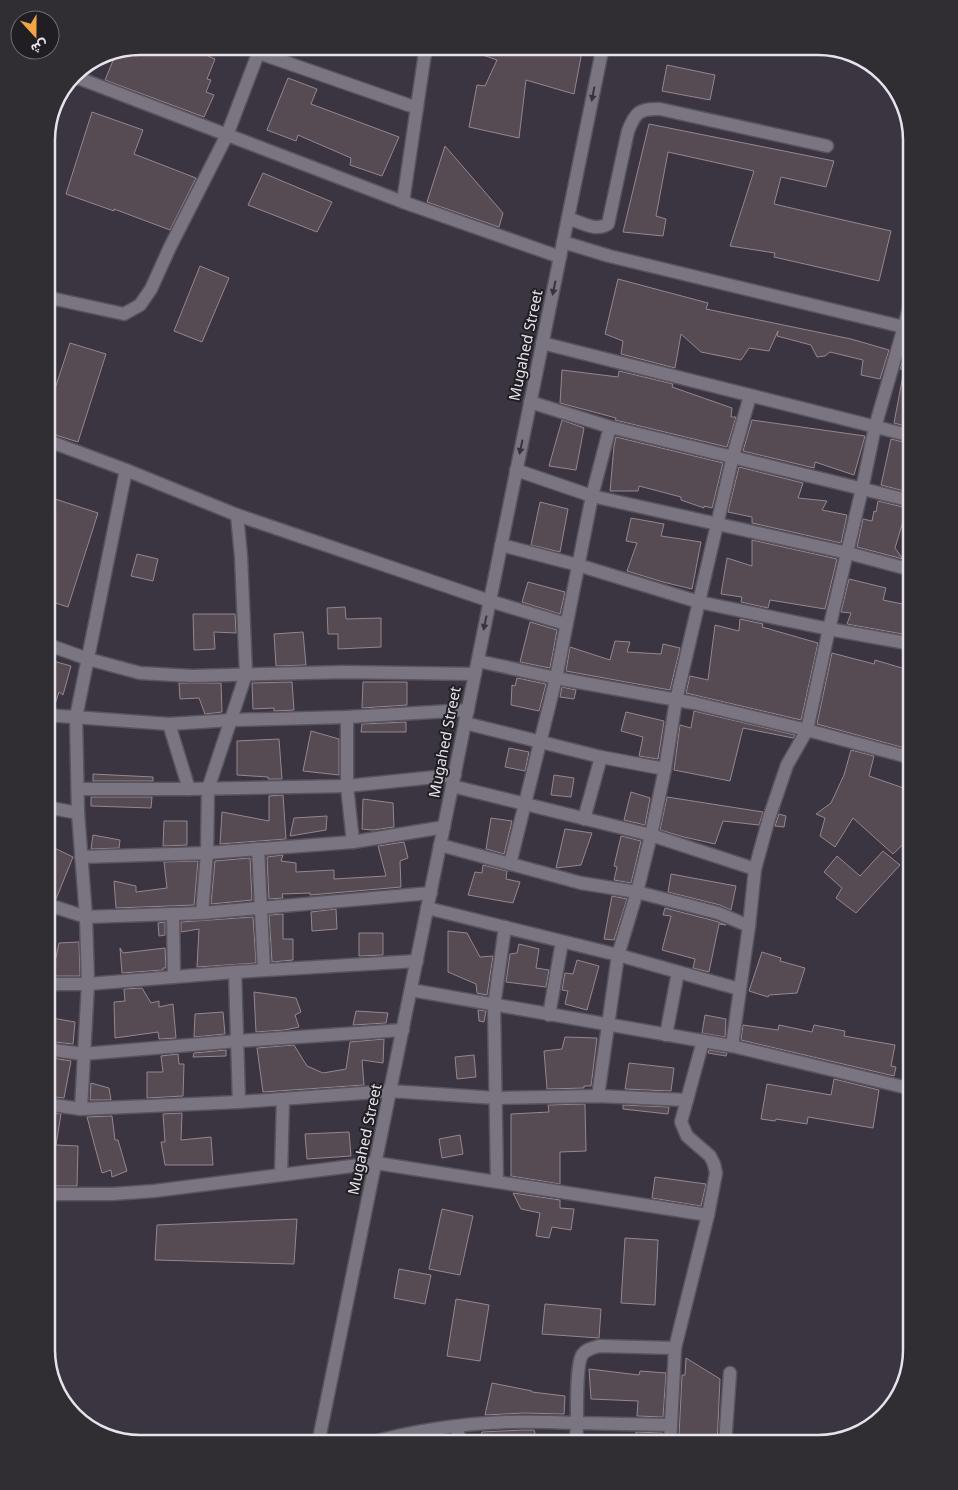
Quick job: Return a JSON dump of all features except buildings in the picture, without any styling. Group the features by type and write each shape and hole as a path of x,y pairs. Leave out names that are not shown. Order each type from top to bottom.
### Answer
{"street":[{"path":"55,299 124,314 140,306 151,289 170,247 227,135 258,55"},
{"path":"274,55 417,108"},
{"path":"403,202 425,55"},
{"name":"Mugahed Street","path":"320,1435 601,55"},
{"path":"81,79 403,202 560,257"},
{"path":"568,218 595,227 603,227 608,224 628,131 633,118 647,108 660,109 827,146"},
{"path":"563,242 618,258 903,327"},
{"path":"542,343 903,434"},
{"path":"732,1046 755,869 769,818 787,765 807,730 875,426 903,343"},
{"path":"598,1096 618,955 637,892 651,835 665,768 676,700 733,456 750,396"},
{"path":"530,402 610,427 903,499"},
{"path":"510,864 556,678 592,496 610,427"},
{"path":"55,443 237,515 490,601 566,624"},
{"path":"81,1109 88,984 86,917 78,813 76,717 126,470"},
{"path":"516,470 592,496 848,553 903,568"},
{"path":"202,913 207,853 208,789 246,674 241,556 237,515"},
{"path":"501,545 578,565 699,602 903,642"},
{"path":"55,647 88,659 140,673 192,676 476,668 556,678 694,703 903,756"},
{"path":"55,716 169,724 468,710"},
{"path":"347,717 347,786 353,842"},
{"path":"465,723 601,757 665,768"},
{"path":"169,724 189,789"},
{"path":"584,819 601,757"},
{"path":"78,789 347,786 453,780 524,803 651,835 755,869"},
{"path":"55,809 78,813"},
{"path":"81,857 207,853 353,842 444,827"},
{"path":"440,845 581,883 637,892 718,913 749,926"},
{"path":"258,849 264,970"},
{"path":"55,907 86,917 202,913 431,893"},
{"path":"428,908 618,955 740,989"},
{"path":"173,914 174,977"},
{"path":"497,1181 494,1006 506,928"},
{"path":"549,1015 562,942"},
{"path":"55,984 88,984 235,972 417,961"},
{"path":"235,972 239,1102"},
{"path":"666,1035 678,972"},
{"path":"411,990 732,1046 903,1087"},
{"path":"55,1050 83,1054 403,1030"},
{"path":"670,1435 675,1348 708,1215 716,1173 710,1156 687,1136 681,1122 703,1041"},
{"path":"55,1105 81,1109 239,1102 390,1091 496,1098 598,1096 687,1100"},
{"path":"281,1175 283,1099"},
{"path":"55,1194 112,1194 154,1191 376,1163 708,1215"},
{"path":"576,1435 579,1369 581,1357 588,1350 599,1346 675,1348"},
{"path":"726,1435 730,1373"},
{"path":"408,1435 457,1427 507,1422 671,1425"},
{"path":"457,1427 458,1435"}]}
